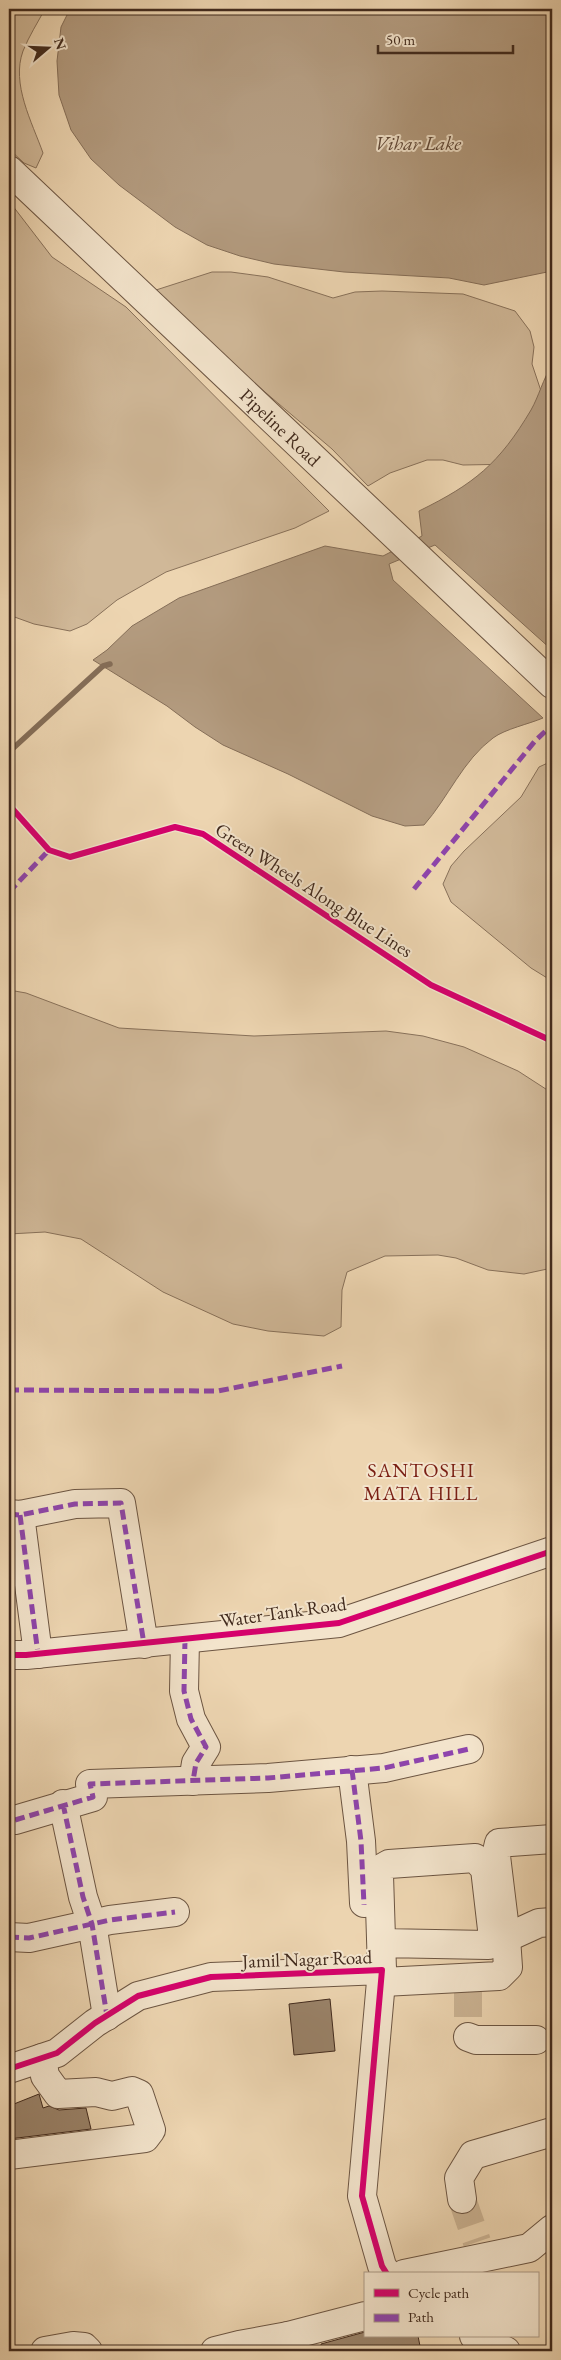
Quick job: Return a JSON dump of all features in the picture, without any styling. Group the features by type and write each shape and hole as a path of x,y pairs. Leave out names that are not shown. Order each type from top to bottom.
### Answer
{"street":[{"name":"Pipeline Road","path":"9,170 552,684"},
{"path":"38,1654 14,1514 75,1504 121,1503 144,1644"},
{"name":"Water Tank Road","path":"9,1655 144,1644 339,1623 552,1551"},
{"path":"185,1639 184,1691 191,1719 206,1747 196,1763 193,1781"},
{"path":"15,1820 62,1804 93,1797 90,1784 268,1778 384,1768 469,1749"},
{"path":"352,1770 361,1854 364,1905"},
{"path":"62,1804 83,1896 92,1924 108,2016"},
{"path":"382,1944 488,1945 493,1938 484,1869 475,1858 389,1864 382,1868 379,1875 382,1976 468,1984 499,1976 508,1967 496,1856 499,1843 552,1839"},
{"path":"361,1854 458,1845"},
{"path":"9,1936 29,1938 92,1924 175,1912"},
{"path":"506,1938 539,1923 552,1922"},
{"name":"Jamil Nagar Road","path":"9,2069 57,2053 138,1996 211,1977 382,1976 362,2196 382,2266 386,2272"},
{"path":"468,2037 476,2040 536,2040"},
{"path":"9,2155 145,2138 151,2130 139,2094 132,2091 112,2096 96,2092 58,2094 46,2076 42,2058"},
{"path":"462,2199 459,2178 473,2155 552,2132"},
{"path":"9,2165 138,2146"},
{"path":"410,2272 480,2250 528,2248 552,2229"},
{"path":"215,2351 238,2345 288,2344 364,2316"},
{"path":"478,2338 506,2351"},
{"path":"45,2351 72,2346 84,2347 88,2351"}],"shaded area":[{"path":"9,9 45,9 25,45 20,64 21,90 24,103 43,153 36,168 24,163 9,149"},
{"path":"9,201 52,257 126,307 329,511 295,528 166,572 117,600 87,624 70,631 34,624 9,615"},
{"path":"212,272 231,272 268,277 333,298 355,292 382,291 463,294 515,311 530,331 534,347 532,364 548,412 518,464 463,465 443,460 427,460 390,473 368,486 332,449 213,348 156,290"},
{"path":"552,761 552,981 531,968 451,902 443,884 451,866 464,851 521,797 539,767"},
{"path":"9,990 26,993 119,1028 254,1036 386,1031 423,1036 464,1047 518,1071 552,1093 552,1268 524,1274 488,1270 456,1258 438,1255 385,1256 347,1272 342,1290 341,1327 324,1336 268,1331 233,1324 163,1292 81,1239 45,1232 9,1234"}],"water":[{"name":"Vihar Lake","path":"70,9 552,9 552,271 484,285 449,278 344,272 274,264 240,256 207,245 175,227 119,185 91,159 71,130 59,95 57,61 61,27"},
{"path":"552,365 552,650 435,545 389,564 393,580 543,718 504,732 482,747 464,768 424,825 405,826 372,816 288,774 223,745 167,706 93,660 107,650 132,626 179,598 325,546 383,556 422,536 419,511 470,481 496,459 508,445 531,410"}],"building":[{"path":"330,1999 335,2051 294,2055 289,2004"},
{"path":"39,2094 43,2108 49,2106 59,2110 86,2108 91,2129 9,2139 9,2112 14,2111 14,2104"},
{"path":"364,2332 364,2338 418,2338 421,2351 322,2351 321,2344"}],"waterway":[{"path":"9,752 103,666 110,664"}],"tunnel":[{"path":"468,1989 468,2037"},
{"path":"462,2199 477,2242"}],"marked path":[{"path":"414,889 535,741 552,725"},
{"path":"9,892 49,850"},
{"path":"9,1390 218,1391 342,1366"},
{"path":"9,1514 20,1515 75,1504 121,1503 144,1644"},
{"path":"20,1515 38,1654"},
{"path":"185,1639 184,1691 191,1719 206,1747 196,1763 193,1781"},
{"path":"15,1820 93,1797 90,1784 268,1778 384,1768 469,1749"},
{"path":"352,1770 361,1841 364,1905"},
{"path":"63,1804 83,1897 92,1924 107,2016"},
{"path":"9,1937 29,1938 110,1920 175,1912"}],"cycle path":[{"name":"Green Wheels Along Blue Lines","path":"9,805 49,850 70,857 175,827 203,834 431,985 552,1041"},
{"path":"9,1655 26,1655 339,1623 552,1551"},
{"path":"9,2069 57,2053 95,2023 138,1996 211,1977 382,1970 362,2196 382,2266 386,2272"}],"district":[{"name":"SANTOSHI MATA HILL","path":"421,1482"}]}
